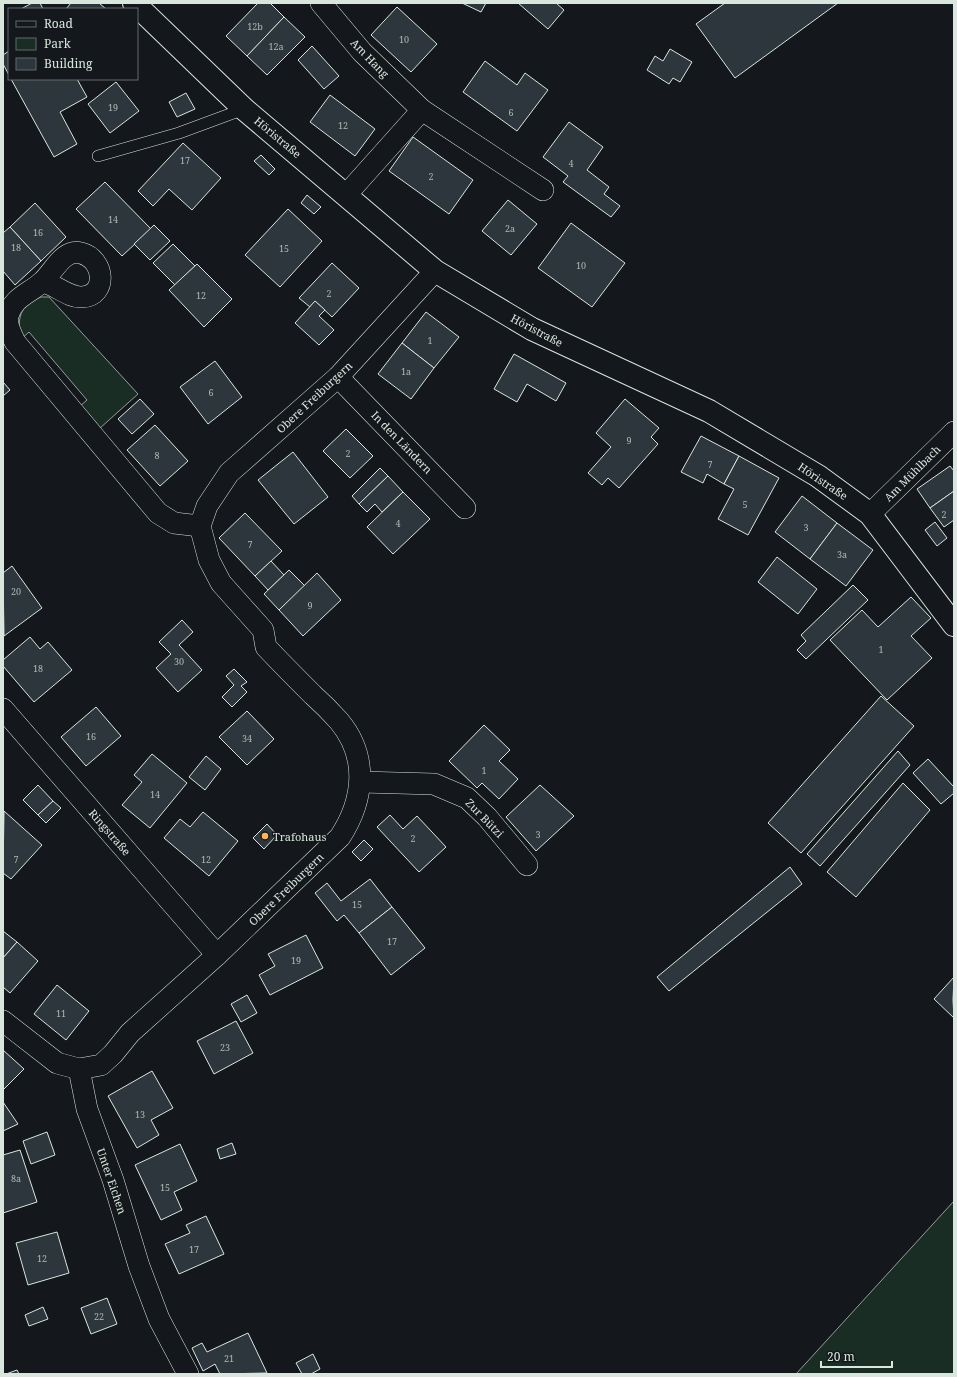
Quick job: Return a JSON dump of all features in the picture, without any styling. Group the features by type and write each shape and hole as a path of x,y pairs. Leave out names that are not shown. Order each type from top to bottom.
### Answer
{"main road":[{"name":"Höristraße","path":"134,3 244,108 435,271 532,329 709,411 818,476 870,514 954,625"}],"street":[{"name":"Am Hang","path":"322,3 362,52 422,110 543,190"},
{"path":"346,196 422,110"},
{"name":"Obere Freiburgern","path":"79,1069 101,1065 114,1054 130,1033 217,955 340,837 351,820 358,800 361,782 358,761 352,740 339,721 266,647 263,630 221,583 209,560 200,526 207,506 229,473 338,377 435,271"},
{"path":"43,282 18,299 10,311 8,316 8,327 15,342 158,513 174,523 200,526"},
{"name":"In den Ländern","path":"338,377 465,508"},
{"name":"Am Mühlbach","path":"870,514 954,432"},
{"name":"Ringstraße","path":"3,710 217,955"},
{"name":"Zur Bützi","path":"361,782 434,784 467,798 487,817 527,865"},
{"path":"3,1021 57,1063 79,1069"},
{"name":"Unter Eichen","path":"79,1069 87,1109 113,1180 139,1266 159,1319 188,1374"}],"lane":[{"path":"98,156 179,133 244,108"}],"green space":[{"path":"41,297 49,297 138,394 99,429 79,407 87,400 29,332 21,339 19,325 21,314 28,304"},
{"path":"954,1201 954,1374 796,1374"}],"building":[{"path":"32,3 40,3 42,8 23,8"},
{"path":"71,3 99,3 105,8 67,8"},
{"path":"258,3 270,3 284,17 247,56 226,36"},
{"path":"462,3 486,3 481,12"},
{"path":"518,3 556,3 564,10 548,29"},
{"path":"725,3 838,3 735,78 696,24"},
{"path":"397,7 437,44 411,72 371,35"},
{"path":"284,17 305,37 267,75 247,56"},
{"path":"312,46 339,76 324,89 298,60"},
{"path":"670,49 692,62 680,82 673,78 669,84 647,70 655,56 663,61"},
{"path":"8,52 8,73 3,64 3,55"},
{"path":"485,61 517,85 525,73 548,90 517,131 463,92"},
{"path":"12,80 78,80 87,97 60,112 77,144 54,157"},
{"path":"116,82 139,111 110,133 88,104"},
{"path":"186,93 195,109 177,117 169,102"},
{"path":"330,95 375,129 355,156 310,122"},
{"path":"569,122 603,147 587,170 609,187 604,194 620,206 611,217 563,182 568,176 543,157"},
{"path":"413,137 473,180 449,214 389,171"},
{"path":"183,143 221,178 192,210 169,189 153,206 138,191"},
{"path":"261,155 275,169 269,175 254,161"},
{"path":"105,182 151,229 122,256 76,209"},
{"path":"307,195 321,207 314,214 301,203"},
{"path":"508,200 537,224 511,255 482,231"},
{"path":"35,203 66,237 41,261 10,227"},
{"path":"288,209 322,241 280,287 245,255"},
{"path":"571,223 625,263 592,307 538,268"},
{"path":"154,225 170,241 150,260 134,244"},
{"path":"10,227 41,261 15,285 3,271 3,233"},
{"path":"173,244 195,266 175,285 153,263"},
{"path":"332,263 359,288 332,317 315,301 310,307 299,298"},
{"path":"197,264 232,299 204,327 169,290"},
{"path":"315,301 325,310 319,316 334,330 319,345 295,323"},
{"path":"426,312 459,337 434,368 402,343"},
{"path":"402,343 434,368 411,399 378,374"},
{"path":"514,354 566,383 556,401 527,384 517,402 494,389"},
{"path":"215,361 242,397 208,424 180,387"},
{"path":"3,382 10,390 3,396"},
{"path":"140,399 154,414 132,434 118,419"},
{"path":"625,399 659,428 651,437 658,444 619,488 608,478 602,485 588,473 611,447 596,433"},
{"path":"155,425 188,461 160,486 127,450"},
{"path":"346,429 373,456 350,478 323,451"},
{"path":"701,436 739,456 724,484 707,474 703,483 681,472"},
{"path":"293,452 328,497 294,524 258,480"},
{"path":"739,456 779,478 748,535 718,519 734,489 724,484"},
{"path":"950,466 954,471 954,491 930,508 917,489"},
{"path":"380,468 388,476 359,504 352,496"},
{"path":"388,476 403,492 382,512 375,504 367,512 359,504"},
{"path":"954,491 954,520 944,527 930,508"},
{"path":"403,492 430,519 393,554 367,527"},
{"path":"802,496 837,523 810,559 775,532"},
{"path":"245,513 282,551 255,576 219,538"},
{"path":"935,522 947,538 937,546 925,530"},
{"path":"837,523 873,550 846,586 810,559"},
{"path":"777,557 817,589 798,614 758,582"},
{"path":"271,561 284,575 268,590 255,576"},
{"path":"12,566 42,608 4,636 3,573"},
{"path":"289,570 305,586 279,610 264,594"},
{"path":"317,573 341,600 303,636 279,610"},
{"path":"853,585 868,600 806,659 797,650 806,641 801,635"},
{"path":"911,597 931,618 911,636 932,658 887,700 830,640 862,610 878,627"},
{"path":"182,620 193,632 179,645 202,670 178,692 156,668 171,654 159,642"},
{"path":"30,637 40,649 48,642 72,670 34,702 3,666 3,660"},
{"path":"234,669 247,682 241,686 247,692 232,707 222,697 234,685 226,676"},
{"path":"881,696 914,726 801,853 768,823"},
{"path":"96,707 121,736 86,766 61,737"},
{"path":"247,711 274,739 247,765 219,737"},
{"path":"484,725 510,750 499,761 518,779 499,799 482,783 477,788 449,761"},
{"path":"898,751 910,765 820,866 807,854"},
{"path":"152,754 187,783 150,828 122,805 142,782 134,775"},
{"path":"206,756 221,769 205,790 189,777"},
{"path":"928,759 954,787 954,793 941,804 913,773"},
{"path":"903,783 930,810 856,897 827,872"},
{"path":"38,785 53,801 38,815 23,800"},
{"path":"540,785 574,816 536,851 506,817"},
{"path":"53,801 61,808 46,823 38,815"},
{"path":"4,811 42,845 11,879 3,873"},
{"path":"203,812 238,841 209,876 164,838 180,819 190,827"},
{"path":"390,815 403,829 417,816 446,847 419,872 377,827"},
{"name":"Trafohaus","path":"267,824 277,835 264,849 253,838"},
{"path":"364,840 373,849 361,861 352,852"},
{"path":"790,867 802,884 669,991 657,977"},
{"path":"370,879 392,907 359,933 344,915 337,921 315,893 327,883 341,901"},
{"path":"392,907 425,948 391,975 359,933"},
{"path":"3,931 17,942 3,958"},
{"path":"306,935 323,968 270,995 259,975 275,966 268,954"},
{"path":"17,942 38,961 10,993 3,987 3,958"},
{"path":"954,977 953,1000 954,1018 934,999"},
{"path":"57,985 89,1011 66,1040 34,1014"},
{"path":"247,995 257,1013 241,1022 231,1004"},
{"path":"236,1021 253,1053 214,1074 197,1041"},
{"path":"3,1050 24,1069 3,1090"},
{"path":"152,1071 173,1108 151,1120 159,1135 137,1148 108,1096"},
{"path":"3,1102 18,1124 3,1131"},
{"path":"47,1132 55,1155 31,1164 23,1141"},
{"path":"232,1143 236,1154 220,1159 217,1149"},
{"path":"180,1144 197,1181 174,1192 182,1210 161,1220 135,1165"},
{"path":"20,1150 37,1202 3,1213 3,1155"},
{"path":"206,1216 224,1254 179,1274 165,1244 190,1233 186,1225"},
{"path":"57,1232 69,1273 28,1285 16,1243"},
{"path":"107,1298 117,1324 91,1334 81,1308"},
{"path":"43,1307 48,1319 29,1326 25,1315"},
{"path":"248,1333 267,1373 220,1374 215,1364 203,1371 192,1348 202,1343 207,1352"},
{"path":"313,1354 320,1369 311,1374 302,1374 296,1363"},
{"path":"17,1370 19,1374 6,1374"}],"place":[{"name":"Trafohaus","path":"265,836"}]}
